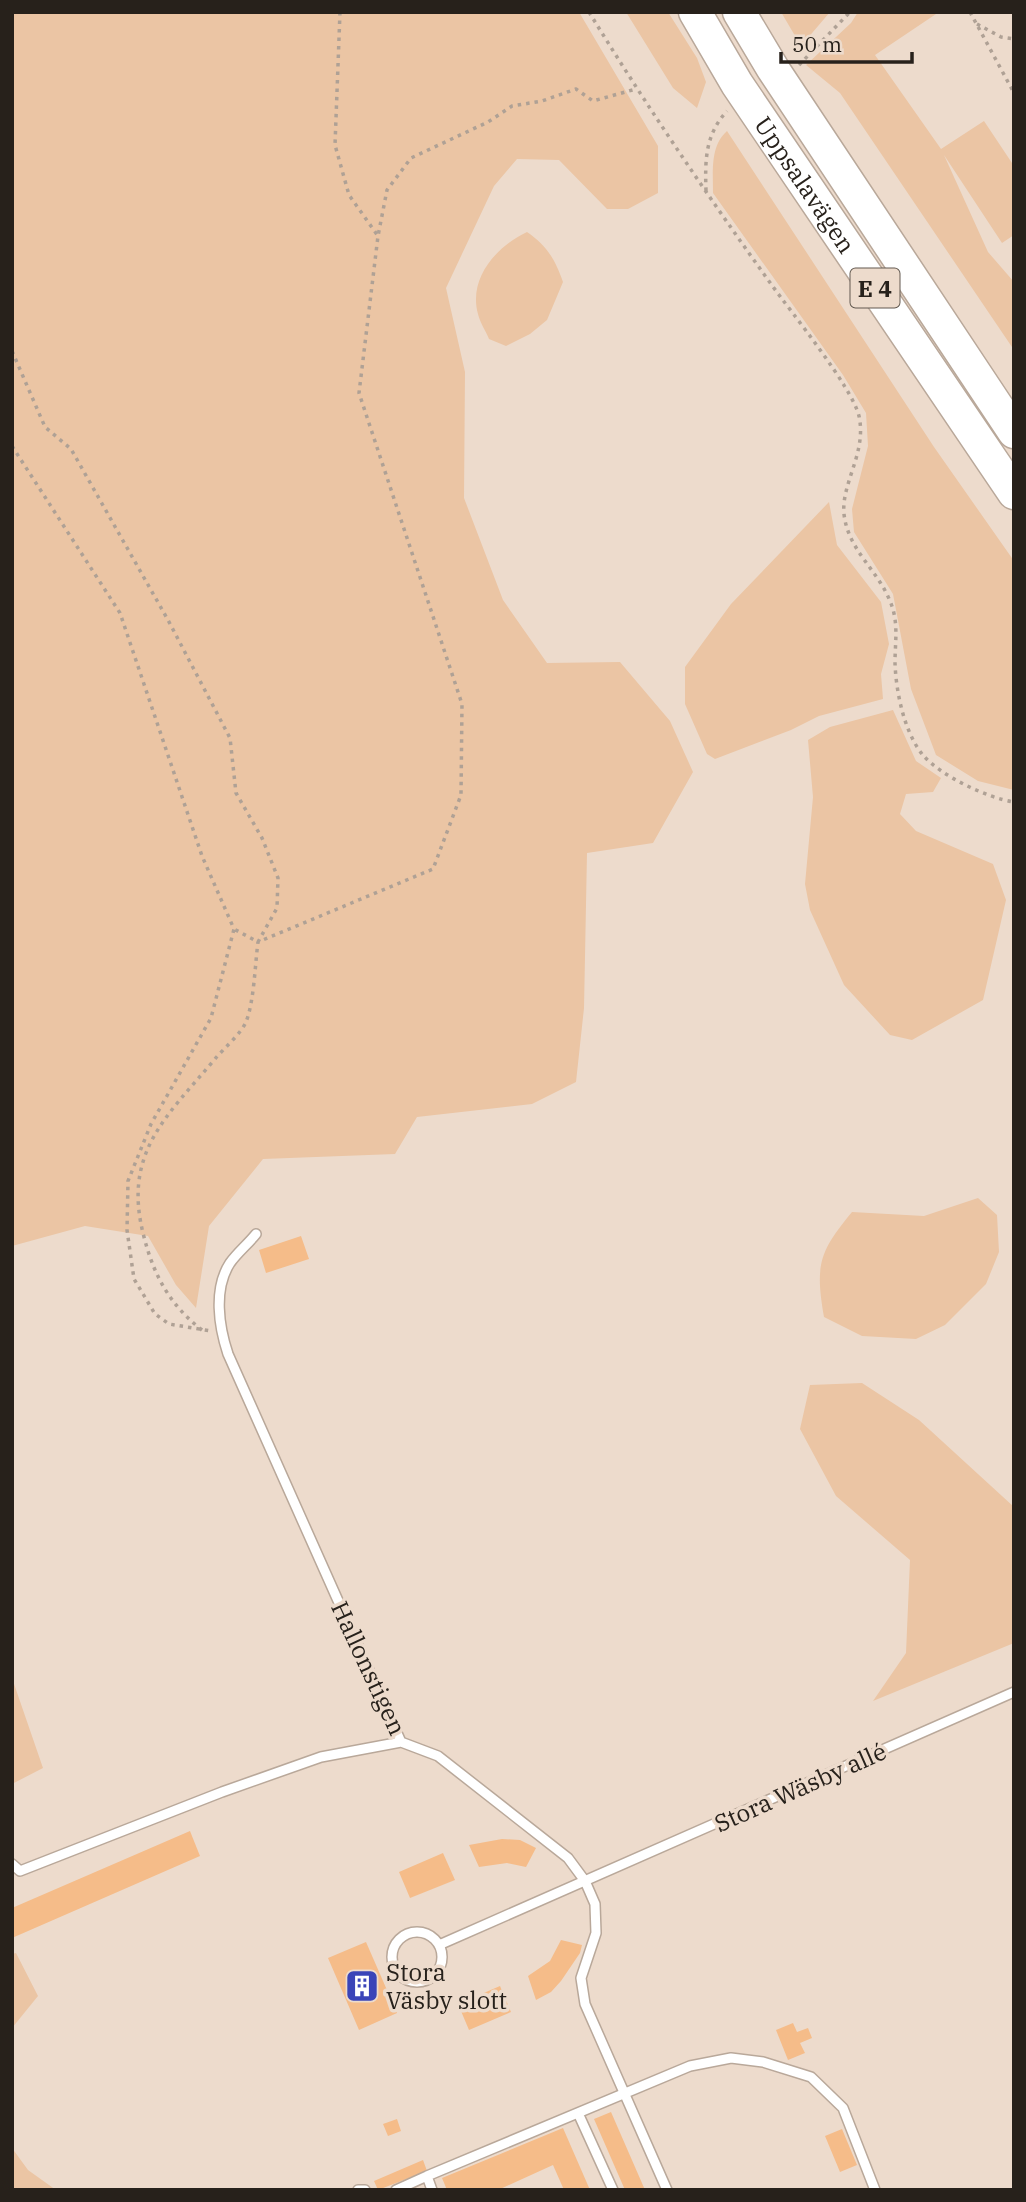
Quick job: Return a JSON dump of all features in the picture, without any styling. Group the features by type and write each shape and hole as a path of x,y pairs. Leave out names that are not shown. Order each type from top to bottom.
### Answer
{"highway":[{"name":"Uppsalavägen","path":"695,12 737,83 1014,493"},
{"name":"Uppsalavägen","path":"739,12 773,69 1014,432"}],"lane":[{"name":"Hallonstigen","path":"256,1234 229,1265 220,1294 220,1332 401,1742 438,1756 568,1857 586,1881 595,1904 596,1933 581,1978 586,2004 667,2190"},
{"name":"Stora Wäsby allé","path":"439,1945 1014,1692"},
{"path":"12,1864 20,1871 222,1791 321,1758 401,1742"},
{"path":"410,1933 426,1934 439,1945 440,1966 424,1980 404,1978 394,1966 393,1950 402,1936 410,1933"},
{"path":"396,2190 690,2066 731,2058 763,2062 811,2077 843,2108 875,2190"},
{"path":"579,2113 612,2190"},
{"path":"427,2176 432,2190"},
{"path":"358,2190 365,2190"}],"path":[{"path":"340,12 335,145 349,195 378,236"},
{"path":"589,12 636,89 706,194 838,377 859,414 861,447 844,510 848,537 890,600 898,632 895,663 907,726 922,755 953,777 1001,800 1014,802"},
{"path":"797,66 850,12"},
{"path":"970,12 1014,93"},
{"path":"975,23 1001,37 1014,39"},
{"path":"258,942 433,869 461,795 461,704 359,393 378,236 387,190 411,158 488,122 512,106 541,101 576,89 593,101 636,89"},
{"path":"706,194 705,154 714,125 730,108"},
{"path":"12,351 45,427 71,449 230,738 236,793 262,838 278,878 277,908 258,942 245,1023 158,1126 136,1181 136,1208 150,1261 167,1295 184,1316 202,1330"},
{"path":"12,446 120,612 202,856 234,929 258,942"},
{"path":"220,1332 169,1324 155,1314 134,1279 127,1230 128,1181 151,1124 211,1018 234,929"}],"shaded area":[{"path":"12,12 579,12 658,146 658,193 628,209 607,209 559,160 517,159 494,186 446,288 465,372 464,498 503,600 547,663 620,662 670,721 693,772 653,843 587,853 584,1008 576,1082 532,1104 417,1117 395,1154 263,1159 209,1226 196,1308 176,1285 148,1236 85,1226 12,1246"},
{"path":"626,12 668,12 697,58 706,82 697,108 673,88"},
{"path":"781,12 830,12 801,46"},
{"path":"858,12 939,12 875,55 941,149 984,121 1014,166 1014,235 1002,243 944,155 988,252 1014,282 1014,350 840,93 806,65 851,23"},
{"path":"727,131 934,447 1014,561 1014,790 978,781 936,755 911,689 893,594 854,532 852,509 868,446 866,413 843,375 713,193 715,151"},
{"path":"527,232 550,254 563,282 547,320 530,334 506,346 489,339 480,321 476,301 477,288 481,276 496,255"},
{"path":"829,502 837,545 881,602 889,644 881,674 883,699 819,716 791,730 715,759 707,754 685,704 685,667 731,604"},
{"path":"893,710 916,761 941,778 933,792 906,794 900,814 916,831 993,864 1006,900 983,1000 912,1040 890,1035 844,985 810,910 805,884 813,797 808,740 830,727"},
{"path":"978,1198 997,1215 999,1252 986,1284 945,1325 916,1339 862,1336 824,1317 820,1284 822,1260 832,1238 852,1212 924,1216"},
{"path":"862,1383 919,1420 1014,1507 1014,1643 873,1701 906,1653 910,1560 836,1496 800,1429 810,1385"},
{"path":"12,1678 43,1768 12,1784"},
{"path":"16,1953 38,1996 12,2028 12,1954"},
{"path":"12,2148 28,2170 56,2190 12,2190"}],"building":[{"path":"301,1236 309,1259 266,1273 259,1250"},
{"path":"190,1831 200,1856 12,1938 12,1908"},
{"path":"502,1839 520,1840 536,1848 526,1867 507,1863 479,1867 469,1845"},
{"path":"443,1853 455,1880 410,1898 399,1872"},
{"path":"561,1940 582,1945 580,1953 551,1992 536,2000 528,1976 550,1961"},
{"name":"Stora Väsby slott","path":"366,1942 397,2013 359,2030 328,1958"},
{"path":"500,1986 511,2012 469,2030 458,2004"},
{"path":"793,2023 797,2032 808,2028 812,2038 800,2043 805,2053 788,2060 776,2030"},
{"path":"611,2112 645,2190 625,2190 594,2119"},
{"path":"397,2119 401,2131 388,2136 383,2124"},
{"path":"563,2128 590,2190 564,2190 553,2165 498,2190 447,2190 442,2178"},
{"path":"842,2129 857,2165 840,2172 825,2136"},
{"path":"423,2160 427,2171 378,2190 374,2181"}],"place":[{"name":"Stora Väsby slott","path":"362,1986"}]}
